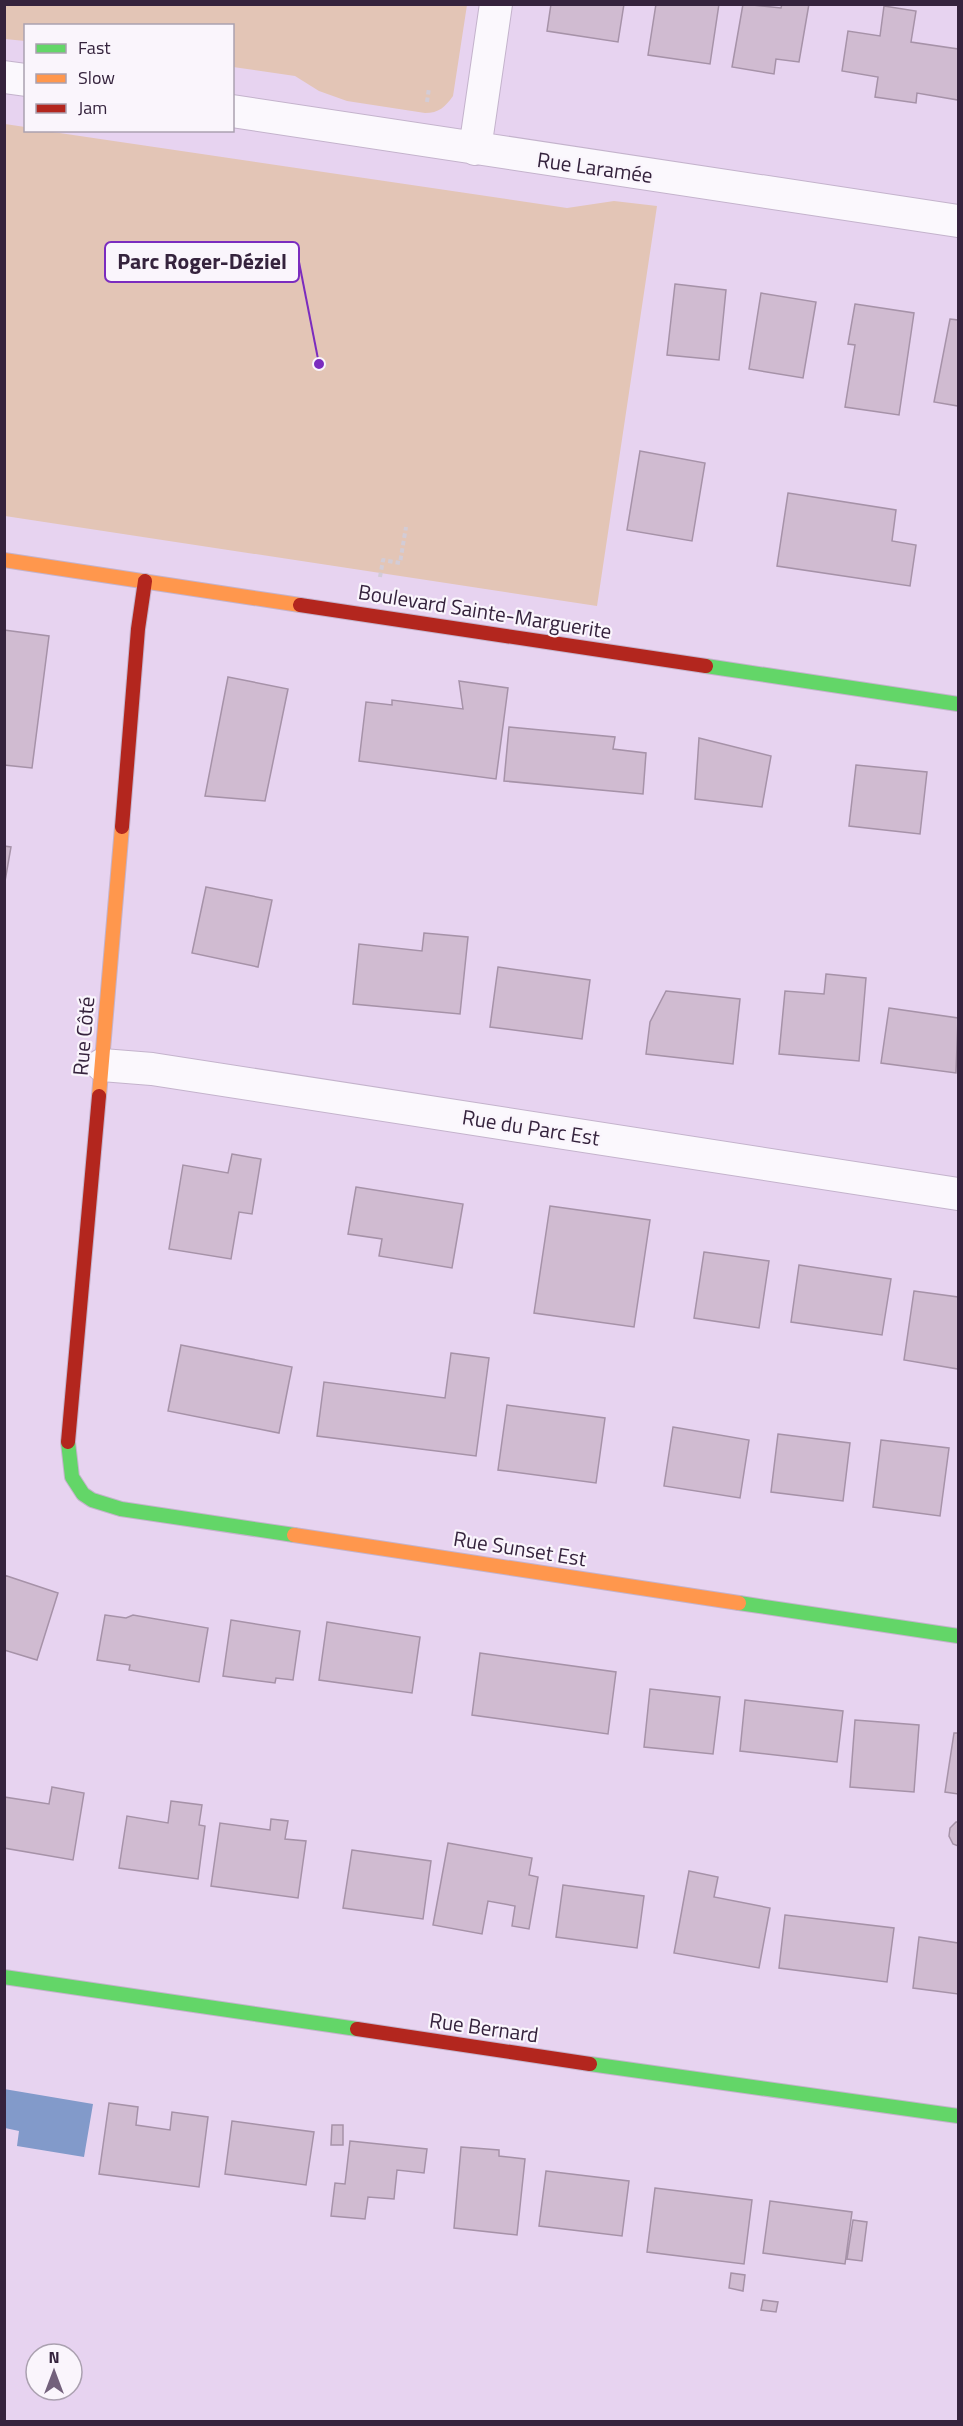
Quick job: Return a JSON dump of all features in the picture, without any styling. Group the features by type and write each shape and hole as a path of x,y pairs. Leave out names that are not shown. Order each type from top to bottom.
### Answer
{"street":[{"path":"475,149 496,4"},
{"path":"4,76 24,80"},
{"name":"Rue Laramée","path":"234,111 958,221"},
{"name":"Boulevard Sainte-Marguerite","path":"4,560 958,704"},
{"name":"Rue Côté","path":"79,1492 70,1480 67,1461 68,1436 102,1065 138,629 145,581"},
{"name":"Rue du Parc Est","path":"102,1065 152,1069 958,1194"},
{"name":"Rue Sunset Est","path":"79,1492 90,1501 121,1509 958,1636"},
{"name":"Rue Bernard","path":"4,1977 848,2102 958,2116"}],"path":[{"path":"380,577 383,560 400,563 406,527"}],"shaded area":[{"path":"5,4 467,4 453,96 441,109 425,113 347,101 319,91 295,76 234,67 234,24 24,24 24,41 5,39"},
{"path":"5,124 24,127 24,132 53,132 567,208 614,201 657,206 597,606 5,516"}],"water":[{"path":"4,2089 93,2104 84,2157 17,2146 19,2131 5,2128"}],"building":[{"path":"551,4 624,4 618,42 547,31"},
{"path":"656,4 719,4 710,64 648,55"},
{"path":"743,4 781,8 782,4 809,4 799,62 776,59 774,74 732,67"},
{"path":"884,6 916,11 911,42 958,49 958,100 917,93 916,103 875,97 878,77 842,71 848,31 880,36"},
{"path":"675,284 726,290 719,360 667,355"},
{"path":"761,293 816,302 803,378 749,369"},
{"path":"855,304 914,313 899,415 845,407 855,345 848,344"},
{"path":"950,319 958,320 958,406 934,402"},
{"path":"640,451 705,463 692,541 627,530"},
{"path":"788,493 896,510 892,541 916,545 910,586 777,566"},
{"path":"4,630 49,636 32,768 4,765"},
{"path":"228,677 288,689 265,801 205,796"},
{"path":"459,681 508,688 496,779 359,761 366,702 392,705 392,700 463,709"},
{"path":"509,727 615,737 613,749 646,753 643,794 504,781"},
{"path":"699,738 771,756 762,807 695,799"},
{"path":"856,765 927,772 920,834 849,826"},
{"path":"4,846 11,847 4,887"},
{"path":"206,887 272,900 258,967 192,953"},
{"path":"424,933 468,937 460,1014 353,1004 359,944 422,951"},
{"path":"498,967 590,980 582,1039 490,1027"},
{"path":"826,974 866,978 859,1061 779,1054 785,991 824,994"},
{"path":"666,991 740,999 733,1064 646,1054 650,1022"},
{"path":"889,1008 958,1018 956,1073 881,1063"},
{"path":"232,1154 261,1159 252,1214 239,1212 231,1259 169,1249 183,1165 228,1173"},
{"path":"356,1187 463,1204 452,1268 379,1256 382,1239 348,1234"},
{"path":"550,1206 650,1220 634,1327 534,1313"},
{"path":"704,1252 769,1261 759,1328 694,1318"},
{"path":"799,1265 891,1279 882,1335 791,1322"},
{"path":"914,1291 958,1297 958,1369 904,1360"},
{"path":"181,1345 292,1367 279,1433 168,1411"},
{"path":"451,1353 489,1358 476,1456 317,1436 324,1382 445,1398"},
{"path":"507,1405 605,1418 596,1483 498,1470"},
{"path":"673,1427 749,1440 740,1498 664,1486"},
{"path":"778,1434 850,1443 843,1501 771,1492"},
{"path":"881,1440 949,1448 940,1516 873,1507"},
{"path":"4,1575 58,1593 37,1660 4,1650"},
{"path":"105,1615 126,1618 133,1615 208,1628 199,1682 129,1670 130,1665 97,1660"},
{"path":"231,1620 300,1631 293,1680 276,1678 275,1683 223,1676"},
{"path":"327,1622 420,1637 412,1693 319,1680"},
{"path":"480,1653 616,1672 608,1734 472,1715"},
{"path":"650,1689 720,1697 713,1754 644,1747"},
{"path":"745,1700 843,1711 837,1762 740,1751"},
{"path":"855,1720 919,1725 914,1792 850,1787"},
{"path":"954,1733 958,1733 958,1794 945,1792"},
{"path":"52,1787 84,1793 73,1860 4,1848 4,1797 49,1804"},
{"path":"171,1801 202,1805 199,1825 205,1826 198,1879 119,1868 127,1816 168,1823"},
{"path":"271,1819 288,1821 285,1839 306,1841 298,1898 211,1886 220,1823 270,1830"},
{"path":"958,1822 958,1846 953,1844 949,1836 950,1828"},
{"path":"448,1843 532,1858 529,1875 538,1877 529,1929 512,1926 515,1906 488,1901 482,1934 433,1925"},
{"path":"352,1850 431,1861 423,1919 343,1908"},
{"path":"689,1871 718,1877 714,1897 770,1908 759,1968 674,1953"},
{"path":"563,1885 644,1896 637,1948 556,1937"},
{"path":"785,1915 894,1928 887,1982 779,1968"},
{"path":"919,1937 958,1943 958,1994 913,1988"},
{"path":"109,2103 138,2107 136,2125 170,2130 172,2112 208,2117 199,2187 99,2174"},
{"path":"232,2121 314,2132 306,2185 225,2174"},
{"path":"332,2125 343,2125 343,2145 331,2145"},
{"path":"350,2141 427,2149 424,2173 397,2170 394,2199 368,2197 365,2219 331,2216 335,2183 345,2184"},
{"path":"461,2147 499,2150 499,2156 525,2159 517,2235 454,2228"},
{"path":"546,2171 629,2181 622,2236 539,2226"},
{"path":"655,2188 752,2200 744,2264 647,2252"},
{"path":"770,2201 852,2212 845,2264 763,2253"},
{"path":"853,2220 867,2222 862,2261 847,2259"},
{"path":"731,2273 745,2275 743,2291 729,2288"},
{"path":"763,2300 778,2302 776,2312 761,2310"}],"traffic: fast":[{"path":"706,666 958,704"},
{"path":"68,1442 72,1477 83,1494 92,1500 121,1509 294,1535"},
{"path":"739,1603 958,1636"},
{"path":"4,1977 357,2029"},
{"path":"590,2064 958,2116"}],"traffic: slow":[{"path":"4,560 300,605"},
{"path":"99,1096 122,827"},
{"path":"294,1535 739,1603"}],"traffic: jam":[{"path":"122,827 138,629 145,581"},
{"path":"300,605 706,666"},
{"path":"68,1442 99,1096"},
{"path":"357,2029 590,2064"}],"place":[{"name":"Parc Roger-Déziel","path":"319,364"}]}
